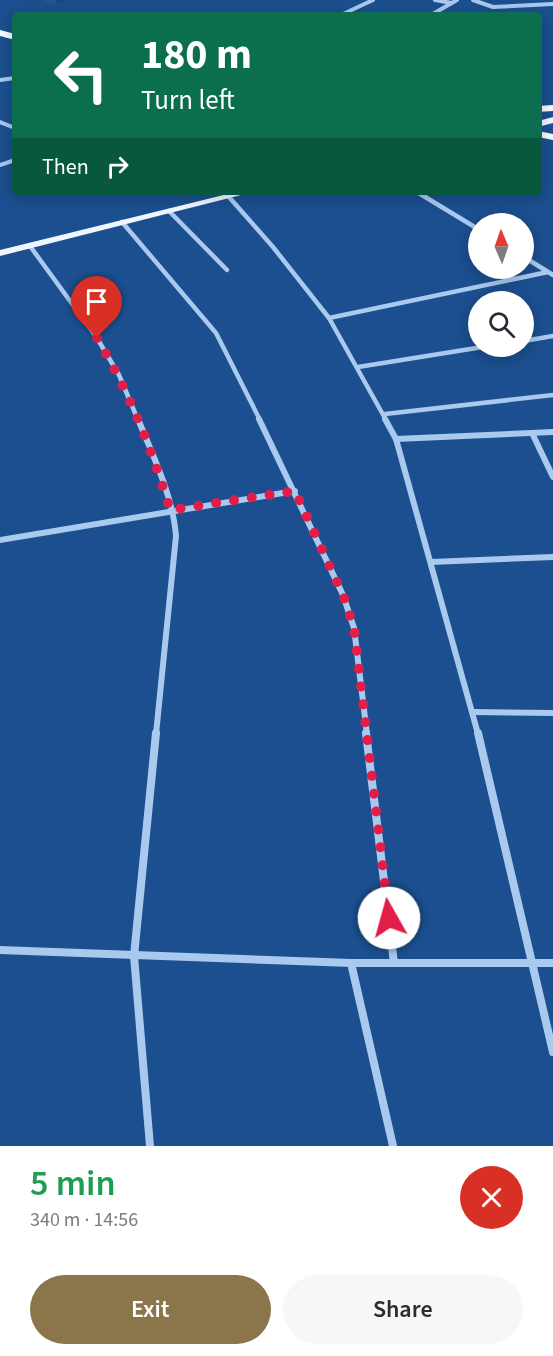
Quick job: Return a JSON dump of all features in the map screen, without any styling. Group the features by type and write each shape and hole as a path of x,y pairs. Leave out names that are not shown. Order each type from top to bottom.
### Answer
{"main road":[{"path":"0,243 200,195"},
{"path":"0,253 237,195"}],"street":[{"path":"347,12 373,0"},
{"path":"435,0 453,3"},
{"path":"436,12 458,0"},
{"path":"473,0 493,7 553,4"},
{"path":"422,195 468,223"},
{"path":"229,197 273,247 329,318 396,439 473,712 553,1052"},
{"path":"169,211 227,270"},
{"path":"122,222 216,333 295,491 343,595 354,628 394,963"},
{"path":"30,246 97,338 119,375 157,465 175,521 176,536 134,956 150,1146"},
{"path":"534,263 551,274"},
{"path":"329,318 551,274"},
{"path":"534,339 553,336"},
{"path":"358,367 468,349"},
{"path":"384,414 553,395"},
{"path":"396,439 553,432"},
{"path":"532,433 553,477"},
{"path":"0,540 295,491"},
{"path":"431,562 553,557"},
{"path":"473,712 553,713"},
{"path":"0,950 351,963 553,963"},
{"path":"351,963 393,1146"}],"route":[{"path":"97,338 119,375 138,417 157,465 170,510 295,491 343,595 354,628 389,918"}]}
